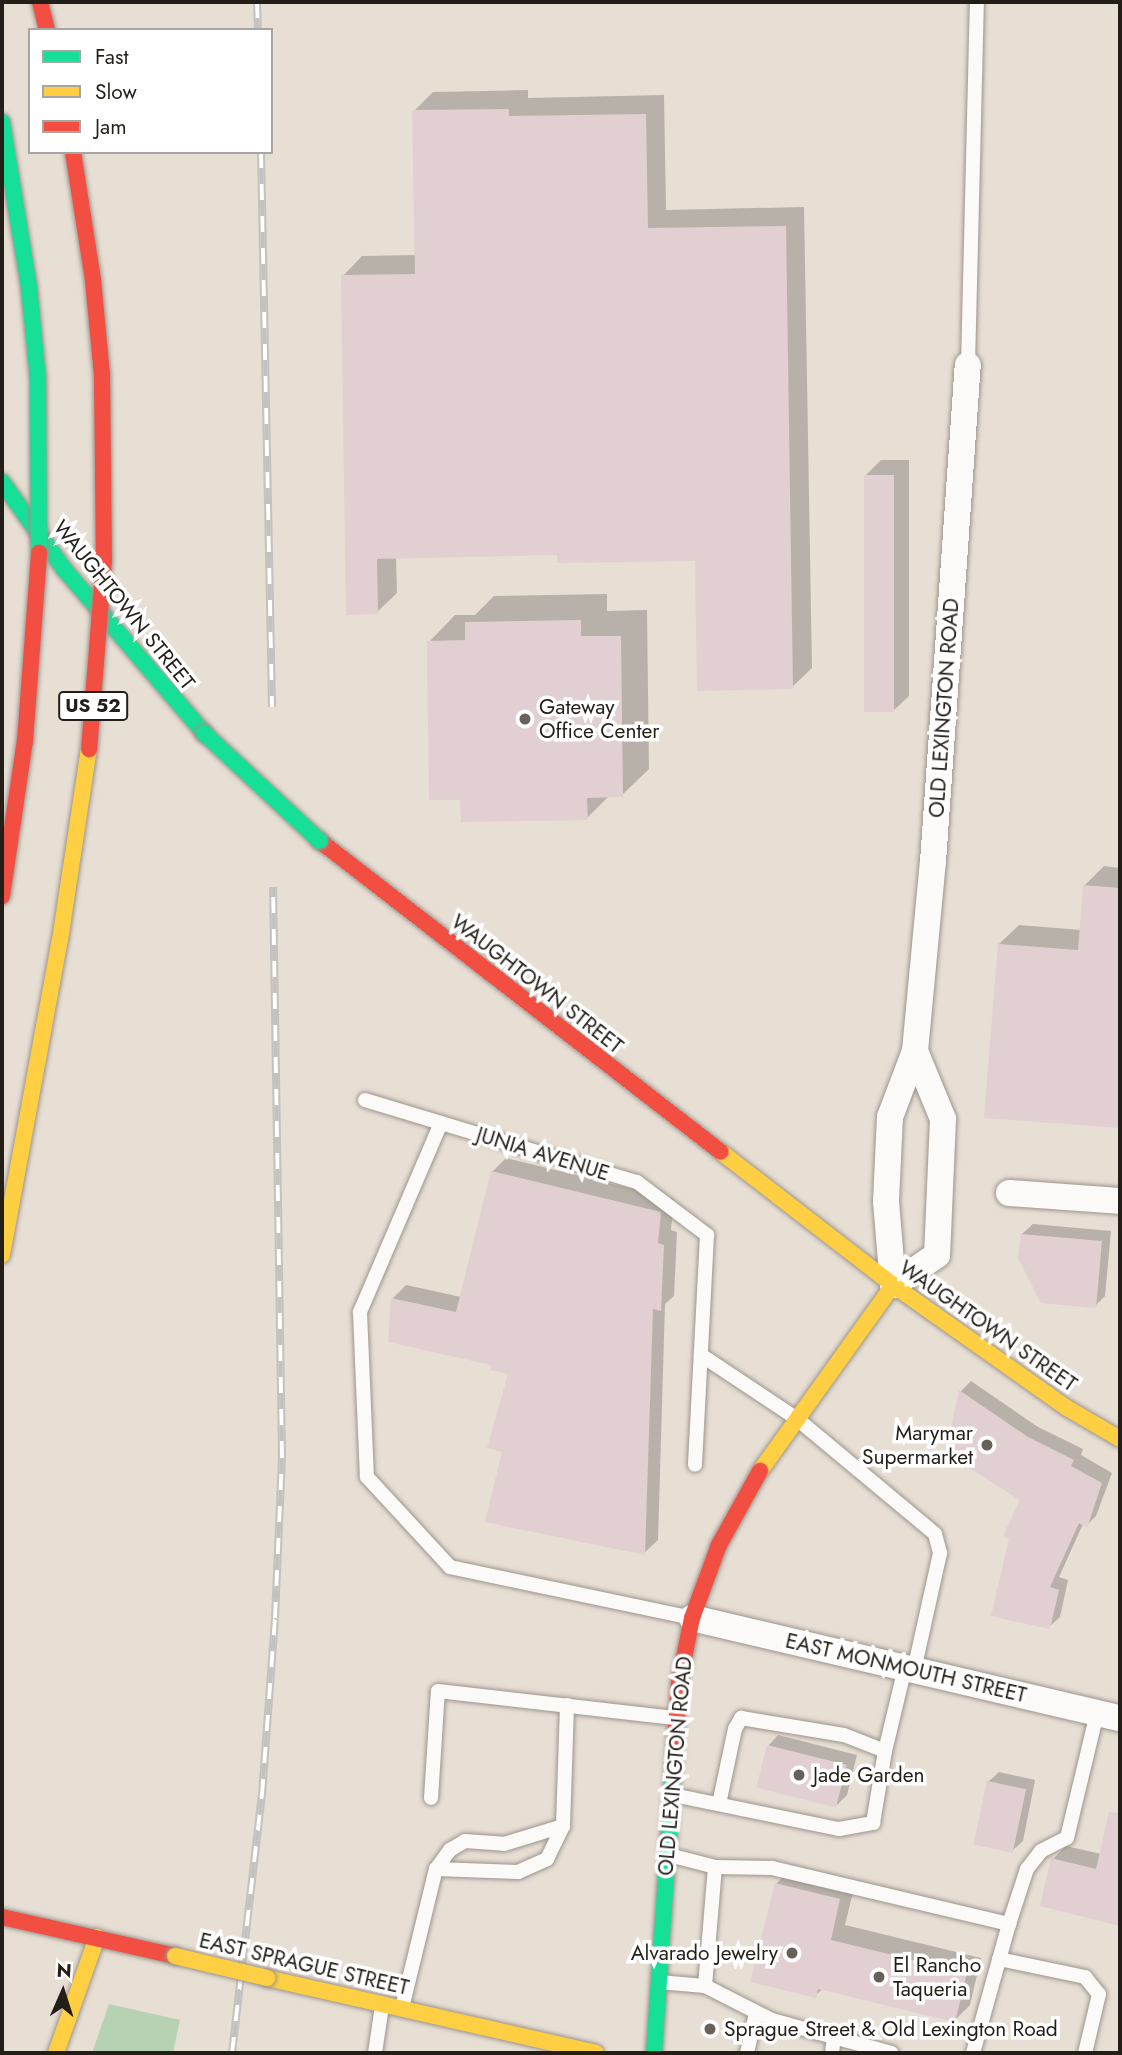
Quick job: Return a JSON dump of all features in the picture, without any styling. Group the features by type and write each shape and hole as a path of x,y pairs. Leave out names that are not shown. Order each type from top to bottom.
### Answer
{"main road":[{"path":"40,2 46,28"},
{"name":"US 52","path":"2,122 29,287 38,379 40,472 34,645 25,741 2,896"},
{"name":"US 52","path":"2,1255 70,878 89,747 104,560 102,375 93,280 73,154"},
{"name":"WAUGHTOWN STREET","path":"2,482 64,569 204,733 320,841 893,1285 1067,1408 1120,1439"},
{"name":"OLD LEXINGTON ROAD","path":"654,2053 676,1718 684,1649 692,1618 704,1581 738,1506 796,1418 893,1285"},
{"name":"EAST SPRAGUE STREET","path":"2,1917 596,2053"},
{"path":"56,2053 97,1937"}],"street":[{"name":"OLD LEXINGTON ROAD","path":"915,1051 943,1119 937,1255 893,1285 886,1201 890,1117 915,1051 933,862 968,365"},
{"path":"1009,1193 1120,1201"},
{"name":"EAST MONMOUTH STREET","path":"692,1618 1108,1715"}],"lane":[{"path":"968,365 977,2"},
{"name":"JUNIA AVENUE","path":"365,1100 637,1182 707,1235 701,1355"},
{"path":"441,1123 360,1312 367,1477 450,1567 692,1618"},
{"path":"671,1794 839,1829 873,1823 885,1751 910,1669 940,1545 935,1534 796,1418 701,1355"},
{"path":"695,1465 701,1355"},
{"path":"432,1798 438,1691 676,1718"},
{"path":"436,1869 518,1872 547,1859 564,1826 567,1706"},
{"path":"973,2053 1027,1869 1041,1851 1067,1838 1108,1715"},
{"path":"719,1804 735,1729 741,1717 844,1735 885,1751"},
{"path":"402,2009 436,1869 450,1850 465,1841 504,1844 564,1826"},
{"path":"667,1855 715,1867 772,1868 1009,1924"},
{"path":"705,1986 715,1867"},
{"path":"999,1959 1085,1978 1099,1994 1085,2053"},
{"path":"657,1982 705,1986 756,2013 892,2053"},
{"path":"375,2053 383,2005"},
{"path":"747,2053 756,2013"},
{"path":"832,2053 834,2037"}],"green space":[{"path":"109,2004 180,2020 173,2053 92,2053"}],"building":[{"path":"509,109 509,116 646,114 648,228 786,226 793,689 697,691 695,561 557,563 557,555 377,559 378,614 346,615 341,275 415,274 412,110"},
{"path":"864,475 894,475 894,712 864,712"},
{"name":"Gateway Office Center","path":"581,620 581,636 621,636 623,797 587,798 588,820 461,822 460,800 429,800 427,641 465,640 465,622"},
{"path":"1083,885 1120,888 1120,1128 984,1118 998,944 1078,950"},
{"path":"491,1171 661,1212 658,1243 664,1245 661,1311 653,1309 645,1555 485,1522 502,1452 487,1448 508,1374 491,1370 491,1365 388,1342 391,1298 456,1312"},
{"path":"1021,1234 1102,1241 1096,1308 1041,1303 1018,1258"},
{"path":"959,1390 1028,1437 1074,1460 1071,1466 1102,1483 1087,1528 1079,1523 1050,1587 1059,1590 1050,1629 991,1616 1009,1539 1003,1536 1020,1500 946,1453"},
{"path":"767,1745 847,1765 836,1808 756,1788"},
{"path":"987,1781 1026,1789 1013,1853 973,1845"},
{"path":"1109,1812 1120,1813 1120,1926 1040,1906 1051,1858 1096,1869"},
{"path":"775,1883 840,1899 831,1940 967,1973 955,2022 818,1989 816,1998 750,1982"}],"railway":[{"path":"257,2 258,28"},
{"path":"261,154 272,707"},
{"path":"232,2053 262,1795 275,1618 282,1457 273,887"}],"traffic: fast":[{"path":"2,122 29,287 38,379 39,553"},
{"path":"2,482 64,569 204,733"},
{"path":"204,733 320,841"},
{"path":"654,2053 673,1771"}],"traffic: slow":[{"path":"2,1255 60,940 89,749"},
{"path":"721,1152 893,1285 1067,1408 1120,1439"},
{"path":"760,1471 893,1285"},
{"path":"56,2053 97,1937"},
{"path":"175,1956 267,1978"},
{"path":"267,1978 596,2053"}],"traffic: jam":[{"path":"40,2 46,28"},
{"path":"73,154 93,280 102,375 104,560 89,749"},
{"path":"2,896 25,741 39,553"},
{"path":"320,841 721,1152"},
{"path":"673,1771 679,1683 692,1618 719,1545 760,1471"},
{"path":"2,1917 175,1956"}],"place":[{"name":"Gateway Office Center","path":"525,719"},
{"name":"Marymar Supermarket","path":"987,1445"},
{"name":"Jade Garden","path":"799,1775"},
{"name":"Alvarado Jewelry","path":"792,1953"},
{"name":"El Rancho Taqueria","path":"879,1977"},
{"name":"Sprague Street & Old Lexington Road","path":"710,2029"}]}
